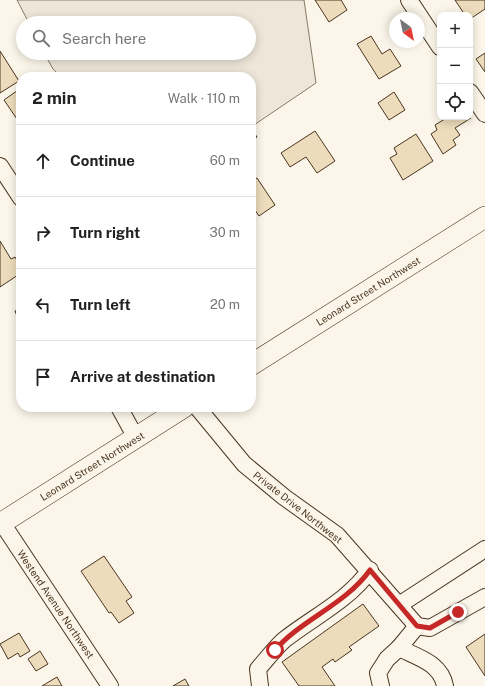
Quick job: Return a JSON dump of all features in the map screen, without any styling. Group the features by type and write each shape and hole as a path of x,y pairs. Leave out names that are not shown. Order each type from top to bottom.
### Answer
{"main road":[{"name":"Leonard Street Northwest","path":"256,361 485,217"},
{"name":"Leonard Street Northwest","path":"1,523 176,412"}],"street":[{"path":"409,0 437,42"},
{"path":"473,96 485,114"},
{"path":"0,166 16,190"},
{"path":"122,412 136,438"},
{"name":"Private Drive Northwest","path":"201,412 244,464 284,497 337,535 370,570 417,626"},
{"name":"Westend Avenue Northwest","path":"1,523 110,686"},
{"path":"399,605 485,549"},
{"path":"260,686 258,669 283,640 362,582 370,570"},
{"path":"380,686 378,673 387,659 399,648 417,626 430,628 485,597"},
{"path":"399,648 422,659 436,668 445,686"}],"shaded area":[{"path":"17,0 304,0 316,83 256,124 256,72 56,72 48,60 256,60 256,16 25,16"}],"building":[{"path":"315,0 341,0 347,10 329,22"},
{"path":"455,0 485,0 485,9 473,17 473,12 463,12"},
{"path":"371,36 382,54 390,49 401,66 379,79 357,44"},
{"path":"0,51 16,76 16,83 0,93"},
{"path":"485,53 485,72 476,59"},
{"path":"16,92 16,118 4,100"},
{"path":"394,92 405,110 389,120 378,103"},
{"path":"443,120 468,120 455,128 460,135 453,140 456,145 443,154 431,134 437,130 435,125"},
{"path":"315,131 335,161 317,173 306,157 290,167 281,153"},
{"path":"416,134 433,161 403,180 390,158 397,154 394,148"},
{"path":"256,178 275,205 259,216 256,212"},
{"path":"0,241 11,259 15,257 16,259 16,276 0,287"},
{"path":"104,556 132,597 126,601 134,613 119,623 111,612 109,613 81,571"},
{"path":"363,604 379,626 349,647 352,650 335,662 333,659 322,667 335,686 299,686 282,662"},
{"path":"19,633 30,651 20,657 18,653 8,659 0,644"},
{"path":"485,634 485,676 466,647"},
{"path":"40,651 48,664 36,671 28,659"},
{"path":"57,677 62,686 42,686"},
{"path":"185,679 189,686 173,686"}],"route":[{"path":"275,650 283,640 362,582 370,570 417,626 430,628 458,612"}]}
